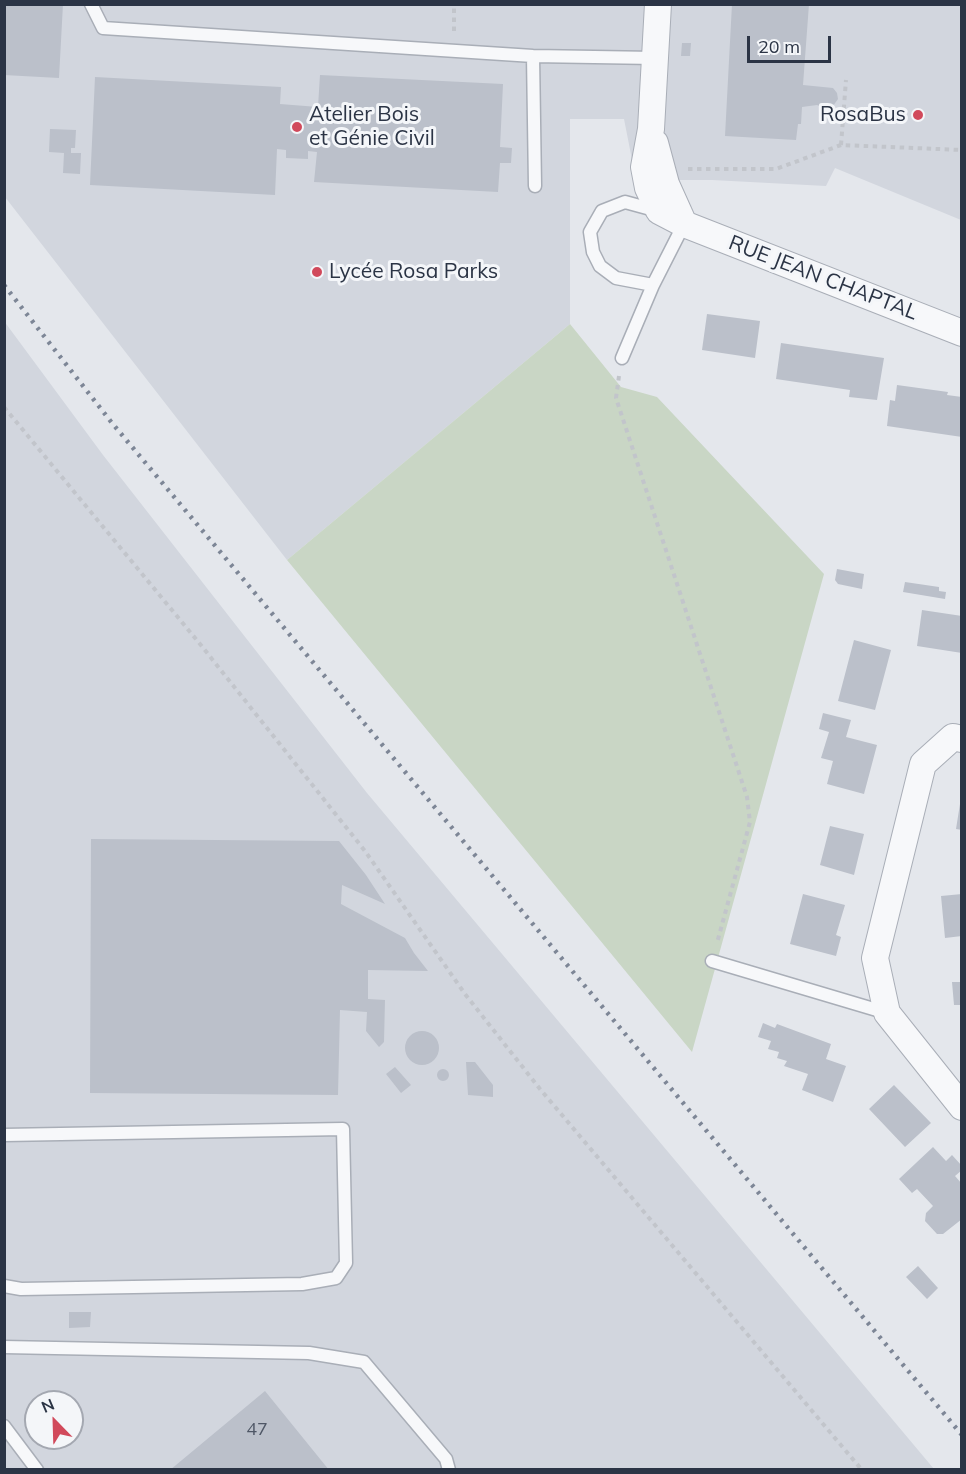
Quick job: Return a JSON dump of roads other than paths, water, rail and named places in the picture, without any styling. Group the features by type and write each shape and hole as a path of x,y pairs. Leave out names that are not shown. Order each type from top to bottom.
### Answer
{"street":[{"path":"658,4 651,129 644,166 648,188 659,211"},
{"path":"651,129 666,184 684,224"},
{"name":"RUE JEAN CHAPTAL","path":"659,211 684,224 962,333"},
{"path":"962,739 953,737 922,764 875,958 887,1013 962,1107"}],"lane":[{"path":"91,4 103,28 533,56 655,58"},
{"path":"533,56 535,186"},
{"path":"653,285 616,278 600,267 593,252 590,232 602,211 625,202 659,211"},
{"path":"622,358 653,285 684,224"},
{"path":"712,961 887,1013"},
{"path":"4,1135 343,1130 346,1263 336,1278 302,1284 21,1289 4,1286"},
{"path":"4,1347 309,1353 364,1362 446,1459 449,1470"},
{"path":"4,1426 38,1470"}],"railway":[{"path":"4,285 112,423 962,1435"}],"place":[{"name":"RosaBus","path":"918,115"},
{"name":"Atelier Bois et Génie Civil","path":"297,127"},
{"name":"Lycée Rosa Parks","path":"317,272"}]}
